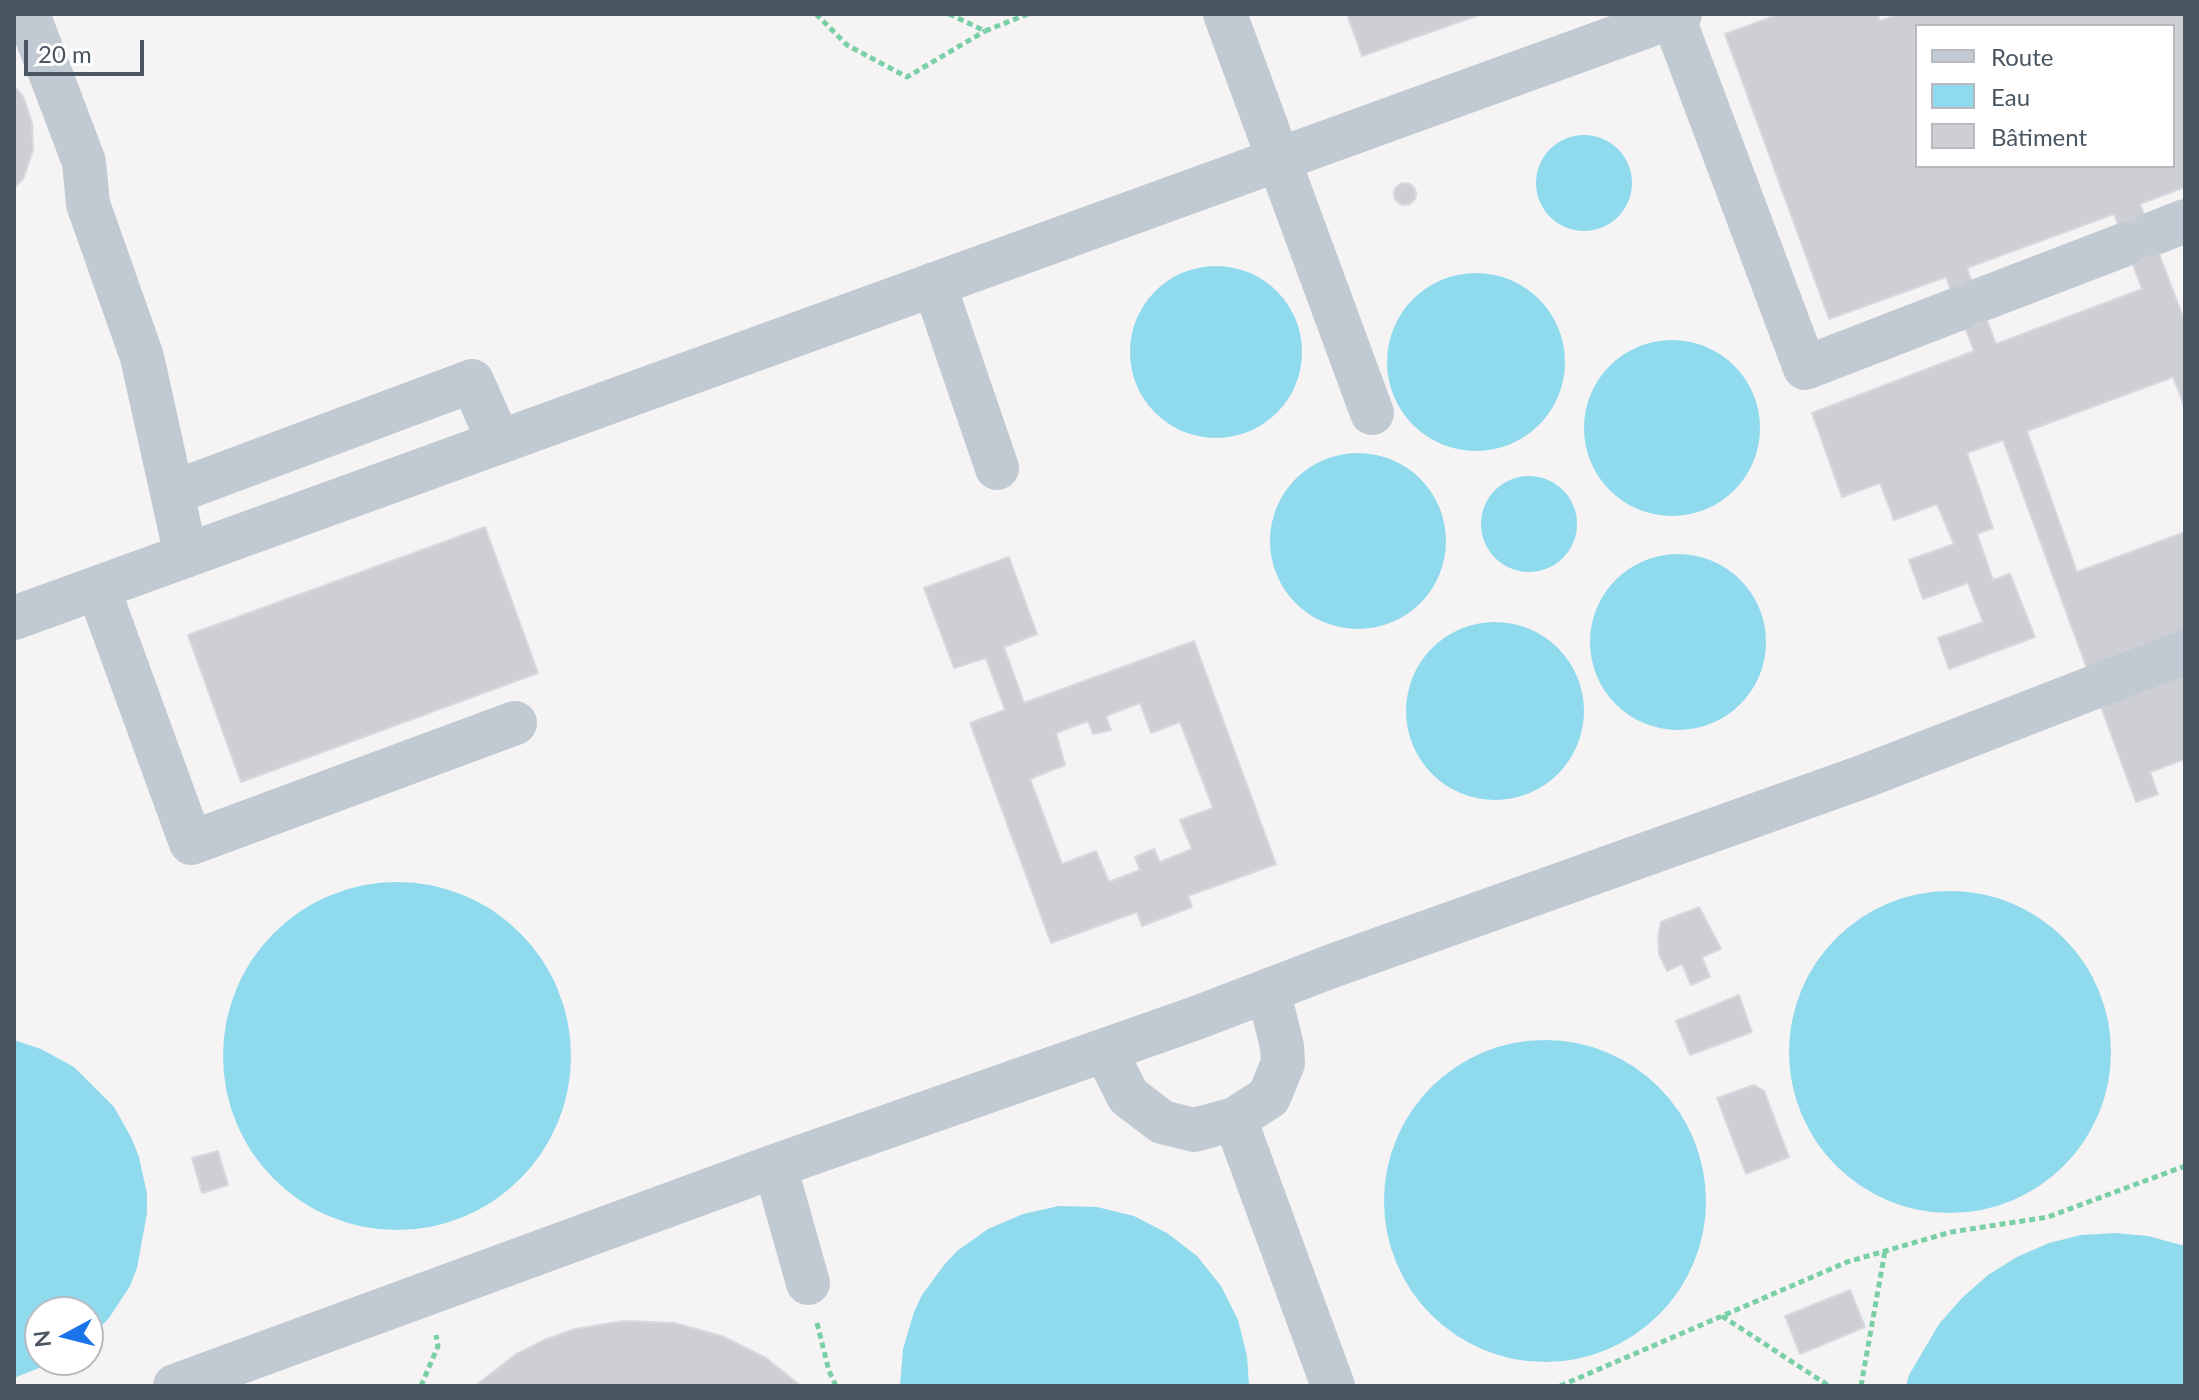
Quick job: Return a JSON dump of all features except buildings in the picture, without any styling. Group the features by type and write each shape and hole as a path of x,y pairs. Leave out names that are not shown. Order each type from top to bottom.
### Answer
{"lane":[{"path":"28,14 84,162 88,204 142,357 186,556"},
{"path":"1225,14 1372,413"},
{"path":"14,618 1676,15 1805,368 2154,233"},
{"path":"934,284 997,468"},
{"path":"172,493 472,381 499,442"},
{"path":"98,588 191,843 515,723"},
{"path":"175,1386 775,1166 1865,776 2185,652"},
{"path":"1105,1050 1128,1096 1162,1122 1194,1130 1235,1119 1269,1097 1283,1063 1282,1046 1268,990"},
{"path":"1235,1119 1333,1386"},
{"path":"775,1166 808,1283"}],"path":[{"path":"816,14 847,45 907,77 985,31 1028,14"},
{"path":"949,14 985,31"},
{"path":"1560,1386 1847,1262 1951,1232 2048,1217 2185,1166"},
{"path":"1861,1386 1885,1251"},
{"path":"808,1283 829,1371 836,1386"},
{"path":"1722,1316 1829,1386"}],"water":[{"path":"1584,135 1602,139 1618,149 1628,165 1632,183 1628,201 1618,217 1602,227 1584,231 1566,227 1550,217 1540,201 1536,183 1540,165 1550,149 1566,139"},
{"path":"1216,266 1249,272 1277,291 1296,319 1302,352 1296,385 1277,413 1249,432 1216,438 1183,432 1155,413 1136,385 1130,352 1136,319 1155,291 1183,272"},
{"path":"1476,273 1510,280 1539,299 1558,328 1565,362 1558,396 1539,425 1510,444 1476,451 1442,444 1413,425 1394,396 1387,362 1394,328 1413,299 1442,280"},
{"path":"1672,340 1706,347 1734,366 1753,394 1760,428 1753,462 1734,490 1706,509 1672,516 1638,509 1610,490 1591,462 1584,428 1591,394 1610,366 1638,347"},
{"path":"1358,453 1392,460 1420,479 1439,507 1446,541 1439,575 1420,603 1392,622 1358,629 1324,622 1296,603 1277,575 1270,541 1277,507 1296,479 1324,460"},
{"path":"1529,476 1547,480 1563,490 1573,506 1577,524 1573,542 1563,558 1547,568 1529,572 1511,568 1495,558 1485,542 1481,524 1485,506 1495,490 1511,480"},
{"path":"1678,554 1712,560 1741,579 1760,608 1766,642 1760,676 1741,705 1712,724 1678,730 1644,724 1615,705 1596,676 1590,642 1596,608 1615,579 1644,560"},
{"path":"1495,622 1529,629 1558,648 1577,677 1584,711 1577,745 1558,774 1529,793 1495,800 1461,793 1432,774 1413,745 1406,711 1413,677 1432,648 1461,629"},
{"path":"397,882 431,886 463,896 493,912 520,933 541,960 557,990 567,1022 571,1056 567,1090 557,1122 541,1152 520,1179 493,1200 463,1216 431,1226 397,1230 363,1226 331,1216 301,1200 274,1179 253,1152 237,1122 227,1090 223,1056 227,1022 237,990 253,960 274,933 301,912 331,896 363,886"},
{"path":"1950,891 1997,898 2026,910 2064,938 2092,976 2104,1005 2111,1052 2104,1099 2092,1128 2064,1166 2026,1194 1997,1206 1950,1213 1903,1206 1874,1194 1836,1166 1808,1128 1796,1099 1789,1052 1796,1005 1808,976 1836,938 1874,910 1903,898"},
{"path":"14,1040 41,1049 74,1067 114,1107 139,1157 147,1194 147,1213 137,1268 130,1286 104,1323 104,1296 24,1296 24,1374 14,1378"},
{"path":"1545,1040 1576,1043 1607,1052 1634,1067 1659,1087 1679,1112 1694,1139 1703,1170 1706,1201 1703,1232 1694,1263 1679,1290 1659,1315 1634,1335 1607,1350 1576,1359 1545,1362 1514,1359 1483,1350 1456,1335 1431,1315 1411,1290 1396,1263 1387,1232 1384,1201 1387,1170 1396,1139 1411,1112 1431,1087 1456,1067 1483,1052 1514,1043"},
{"path":"1059,1206 1097,1207 1134,1216 1167,1233 1197,1256 1221,1286 1238,1320 1247,1356 1249,1386 900,1386 903,1349 914,1312 922,1295 944,1265 957,1251 988,1229 1023,1214"},
{"path":"2115,1233 2148,1236 2185,1246 2185,1386 1906,1386 1909,1375 1939,1324 1988,1275 2017,1257 2049,1243 2081,1235"}]}
